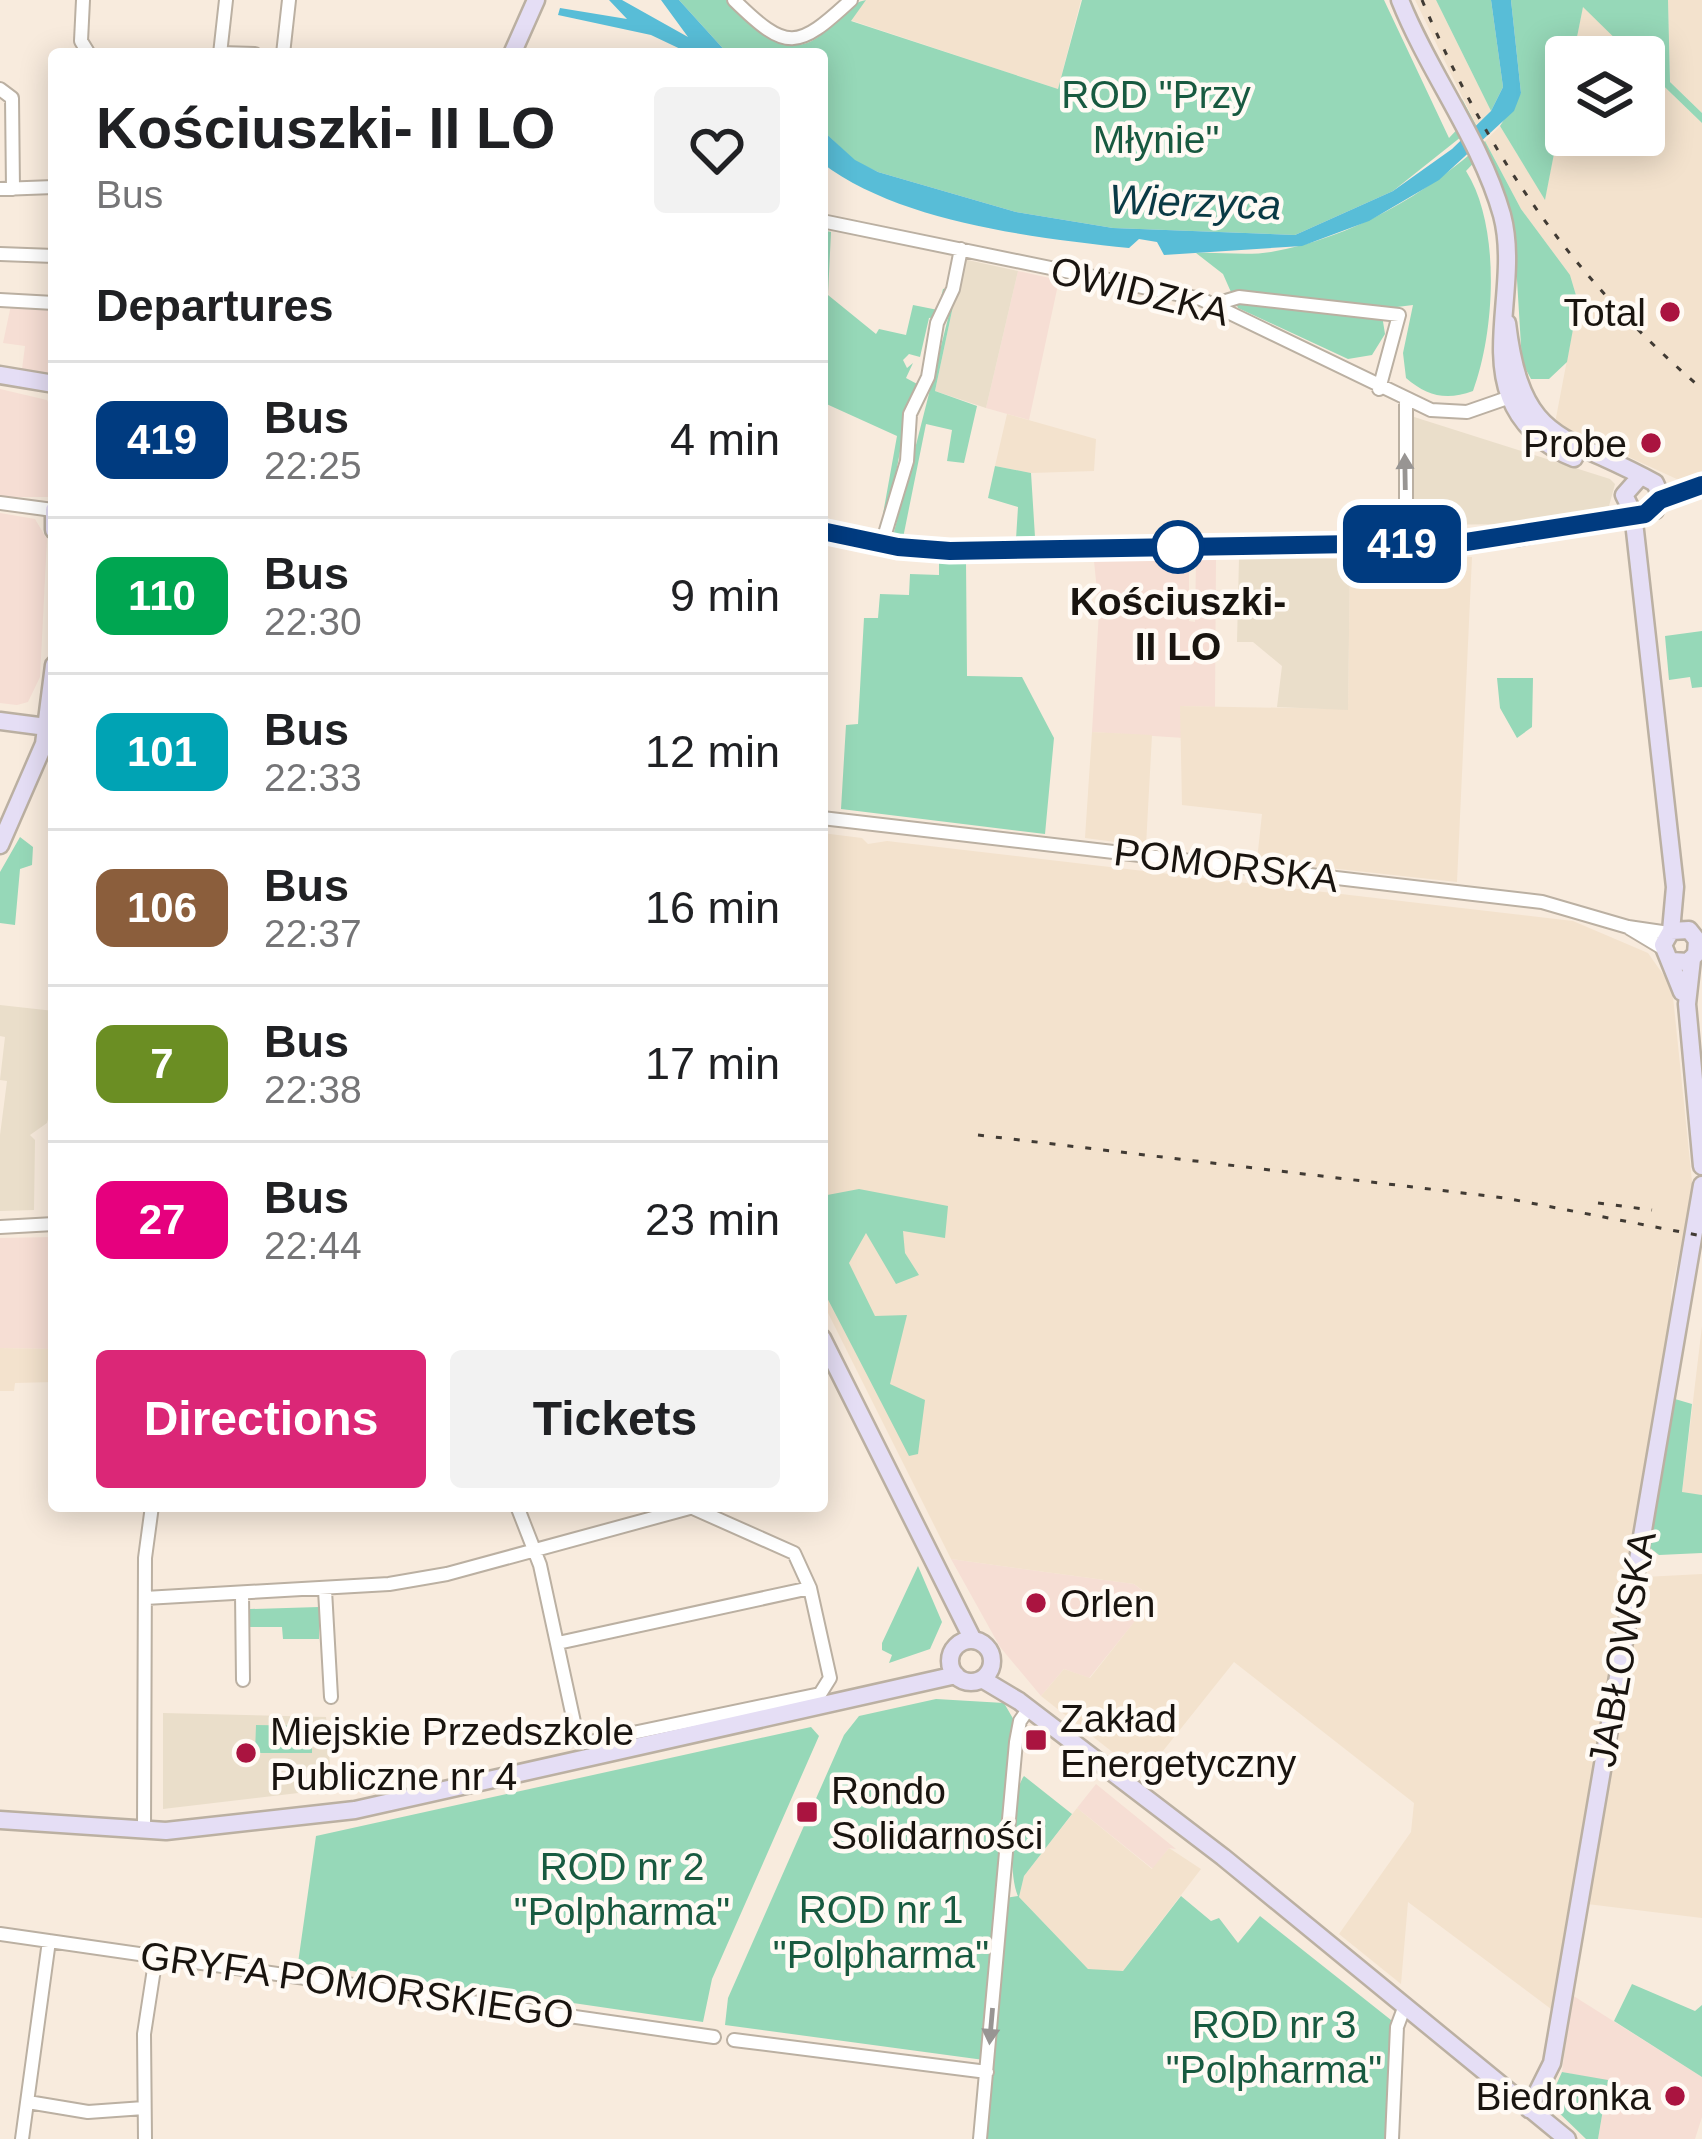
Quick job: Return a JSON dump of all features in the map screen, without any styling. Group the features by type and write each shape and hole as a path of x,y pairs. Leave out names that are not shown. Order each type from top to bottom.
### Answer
{"main road":[{"path":"519,48 536,0"},
{"path":"1400,0 1502,216 1508,248 1503,371 1527,425 1551,447 1611,471 1634,499 1685,944 1702,1166"},
{"path":"0,375 48,384"},
{"path":"828,531 898,547 950,551 1406,544 1518,537 1611,517 1634,499 1701,488"},
{"path":"1634,499 1659,494"},
{"path":"0,721 48,728"},
{"path":"0,845 48,735"},
{"name":"JABŁOWSKA","path":"1528,2109 1552,2063 1702,1185"},
{"path":"0,1820 144,1831 256,1825 355,1810 831,1708 953,1669 967,1642 957,1609 828,1350"},
{"path":"967,1642 988,1649 986,1674"},
{"path":"953,1669 965,1682 986,1674"},
{"path":"986,1674 1567,2139"}],"street":[{"path":"83,0 81,41 85,48"},
{"path":"221,48 226,0"},
{"path":"285,48 289,0"},
{"path":"734,0 771,34 794,40 819,31 851,0"},
{"path":"6,94 6,189 48,187"},
{"name":"OWIDZKA","path":"828,222 1215,304 1406,401 1455,412 1516,395"},
{"path":"884,538 907,461 910,414 928,377 937,323 952,289 961,249"},
{"path":"0,254 48,256"},
{"path":"1215,304 1239,297 1399,315 1379,389"},
{"path":"0,300 48,303"},
{"path":"1406,401 1406,544"},
{"path":"0,503 48,515"},
{"name":"POMORSKA","path":"828,819 1542,902 1685,944"},
{"path":"0,1227 48,1224"},
{"path":"144,1831 145,1598 152,1512"},
{"path":"519,1512 535,1550 580,1740 591,1743 820,1694 830,1678 810,1588 794,1553 705,1512"},
{"path":"145,1598 326,1590 447,1574 681,1512"},
{"path":"558,1643 810,1588"},
{"path":"326,1590 331,1697"},
{"path":"242,1594 243,1680"},
{"path":"980,2139 1016,1742 1024,1705"},
{"name":"GRYFA POMORSKIEGO","path":"0,1934 714,2037"},
{"path":"22,2139 50,1941"},
{"path":"145,2139 144,2034 156,1956"},
{"path":"1392,2139 1397,2027 1404,2008"},
{"path":"734,2040 987,2072"},
{"path":"28,2102 88,2112 144,2108"}],"shaded area":[{"path":"866,0 1081,0 1058,89 850,20"},
{"path":"1415,0 1436,0 1491,111 1476,125"},
{"path":"1668,0 1702,0 1702,113 1670,82"},
{"path":"1583,6 1613,36 1577,36"},
{"path":"1665,87 1702,123 1702,471 1681,481 1555,423 1578,302 1570,275 1521,209 1485,141 1500,126 1545,199 1553,156 1665,156"},
{"path":"963,259 1018,271 986,408 935,391"},
{"path":"1018,271 1059,280 1029,420 986,408"},
{"path":"11,305 48,307 48,374 22,369 25,346 3,343"},
{"path":"0,389 47,400 48,497 0,497"},
{"path":"1007,414 1096,439 1094,471 1031,473 995,466"},
{"path":"1411,416 1610,479 1615,484 1609,506 1528,524 1410,525"},
{"path":"0,513 35,519 47,539 40,677 28,702 17,705 0,703"},
{"path":"1472,557 1457,882 1257,860 1262,814 1182,805 1180,706 1348,709 1350,559"},
{"path":"1239,558 1350,559 1348,710 1277,707 1282,666 1253,642 1237,642"},
{"path":"1196,559 1216,559 1215,707 1180,706 1184,738 1092,732 1099,611 1094,561 1189,560 1189,621 1195,622"},
{"path":"1092,732 1152,735 1146,846 1085,838"},
{"path":"828,834 862,838 868,844 887,841 1573,921 1648,953 1672,987 1693,1191 1671,1293 1671,1319 1551,2009 1408,1902 1401,1984 1339,1934 1411,1832 1414,1803 1234,1662 1143,1776 1041,1696 1064,1669 1090,1678 1153,1598 1134,1584 951,1559 828,1313"},
{"path":"0,1005 48,1010 48,1119 30,1135 35,1140 34,1210 0,1211 0,1135 7,1081 0,1080 5,1037 0,1036"},
{"path":"48,1237 48,1349 0,1348 0,1238"},
{"path":"1702,1326 1702,1495 1682,1493"},
{"path":"0,1348 48,1349 48,1382 15,1383 14,1391 0,1391"},
{"path":"951,1559 1134,1584 1153,1599 1089,1678 1064,1669 1041,1696 1000,1647"},
{"path":"1702,1574 1702,1918 1587,1904 1644,1577"},
{"name":"Miejskie Przedszkole Publiczne nr 4","path":"163,1713 326,1717 332,1789 163,1809"},
{"path":"1096,1784 1176,1849 1169,1848 1153,1869 1077,1808"},
{"path":"1077,1808 1152,1869 1169,1848 1201,1869 1122,1972 1088,1969 1019,1897 1024,1876"},
{"path":"1572,1995 1702,2077 1702,2117 1695,2139 1598,2139 1608,2081 1562,2072"}],"green space":[{"name":"ROD \"Przy Młynie\"","path":"679,0 726,0 774,40 800,45 866,0 851,21 1058,89 1082,0 1384,0 1449,138 1466,120 1462,99 1476,125 1393,191 1295,235 1113,228 1016,212 878,172 855,161 828,136 828,48 723,48"},
{"path":"1436,0 1491,0 1503,87 1491,111"},
{"path":"1511,0 1668,0 1670,82 1702,113 1702,123 1665,87 1665,36 1613,36 1583,7 1577,36 1545,36 1545,156 1554,156 1545,200 1500,126 1521,93"},
{"path":"1485,141 1521,209 1570,275 1578,302 1567,362 1549,379 1531,379 1522,362 1508,209 1483,153 1466,171 1485,220 1491,280 1486,339 1473,391 1437,395 1406,378 1403,353 1413,305 1381,309 1385,334 1372,355 1348,359 1238,308 1223,274 1196,253 1262,253 1330,236 1386,212"},
{"path":"828,231 831,232 828,295"},
{"path":"963,259 935,391 977,406 964,463 947,461 952,430 926,424 903,538 893,536"},
{"path":"949,288 938,317 929,318 920,357 909,354 903,360 907,368 913,363 906,378 919,385 909,404 888,515 883,514 897,436 828,405 828,295 876,334 879,329 906,335 913,305 938,310 943,289"},
{"path":"995,466 1031,473 1035,537 1016,539 1018,507 988,498"},
{"path":"939,561 966,561 967,676 1022,677 1054,738 1045,834 841,809 846,725 858,724 864,618 878,618 880,594 909,595 910,574 939,575"},
{"path":"1702,631 1702,687 1692,688 1690,677 1669,680 1665,636"},
{"path":"1497,678 1533,678 1532,727 1517,738 1500,708"},
{"path":"20,837 33,847 32,865 20,869 15,925 0,923 0,872"},
{"path":"859,1189 948,1206 945,1238 903,1231 905,1253 919,1275 896,1284 866,1233 849,1263 875,1316 907,1315 890,1384 925,1400 918,1454 909,1456 828,1300 828,1195"},
{"path":"1675,1399 1692,1404 1682,1492 1702,1495 1702,1553 1659,1555 1649,1547"},
{"path":"918,1566 942,1622 930,1649 889,1663 892,1655 882,1650 882,1643"},
{"path":"319,1607 319,1639 283,1639 282,1627 249,1627 250,1609"},
{"name":"ROD nr 1 \"Polpharma\"","path":"936,1699 1004,1703 1015,1722 984,2060 725,2025 728,1998 844,1735 859,1716"},
{"path":"256,1725 312,1726 312,1753 255,1753"},
{"name":"ROD nr 2 \"Polpharma\"","path":"811,1727 819,1736 712,1979 703,2022 298,1963 316,1836"},
{"name":"ROD nr 3 \"Polpharma\"","path":"1024,1776 1072,1814 1024,1876 1019,1897 1088,1969 1123,1971 1181,1896 1211,1921 1219,1918 1238,1943 1260,1916 1391,2020 1387,2139 986,2139 1005,1898 1018,1896 1012,1835"},
{"path":"1632,1984 1695,2011 1702,2005 1702,2077 1614,2021"},
{"path":"1562,2072 1608,2080 1598,2139 1586,2139 1554,2108 1552,2094"}],"water":[{"path":"609,0 622,0 688,37 661,0 679,0 723,48 678,48 651,35 558,15 560,8 627,19"},
{"path":"1491,0 1511,0 1521,93 1514,111 1439,180 1369,221 1302,246 1164,255 1157,242 1139,239 1129,248 1010,232 889,200 828,167 828,135 855,160 878,172 1016,212 1113,228 1295,235 1393,191 1452,149 1491,111 1503,87"}],"railway":[{"path":"1422,0 1476,112 1538,212 1613,303 1702,389"},
{"path":"978,1135 1505,1198 1702,1236"},
{"path":"1598,1203 1652,1210"}],"bus line":[{"name":"419","path":"828,532 898,547 950,551 1466,542 1645,514 1655,510 1660,500 1702,485"}],"place":[{"name":"Total","path":"1670,312"},
{"name":"Probe","path":"1651,443"},
{"name":"Kościuszki- II LO","path":"1178,547"},
{"name":"Orlen","path":"1036,1603"},
{"name":"Zakład Energetyczny","path":"1036,1740"},
{"name":"Miejskie Przedszkole Publiczne nr 4","path":"246,1753"},
{"name":"Rondo Solidarności","path":"807,1812"},
{"name":"Biedronka","path":"1675,2096"}],"water label":[{"name":"Wierzyca","path":"1195,202"}]}
